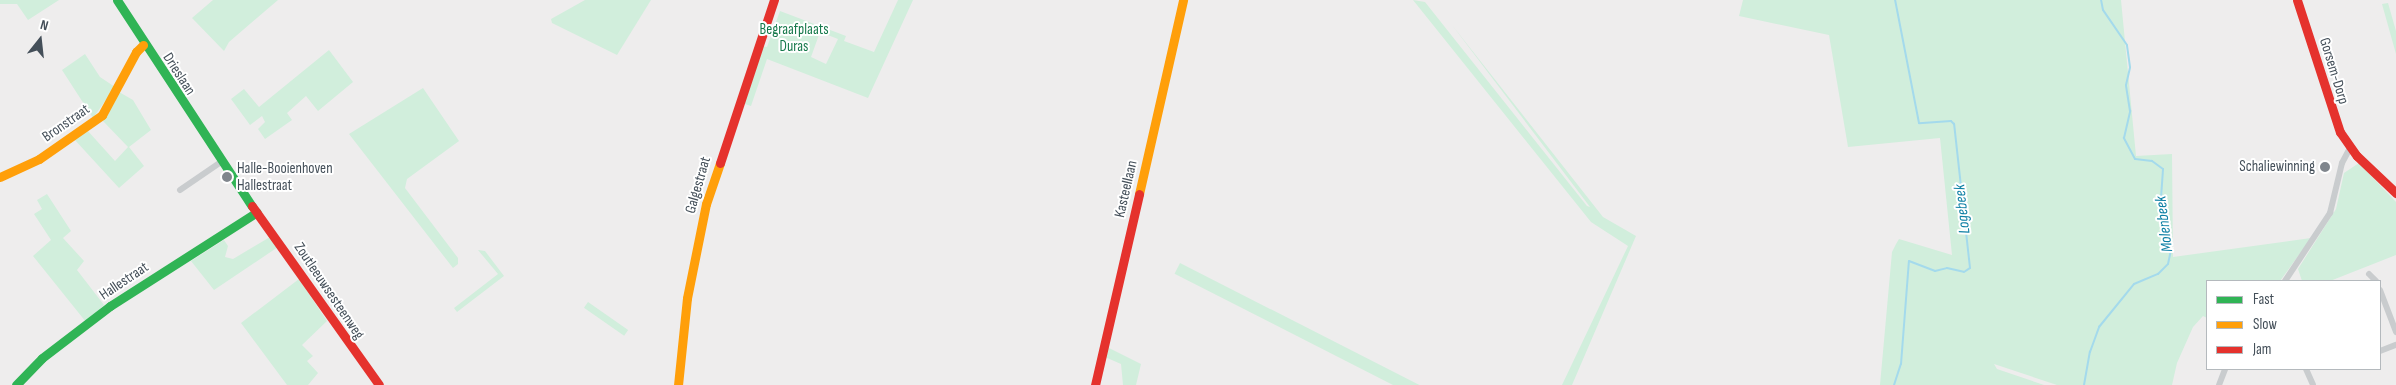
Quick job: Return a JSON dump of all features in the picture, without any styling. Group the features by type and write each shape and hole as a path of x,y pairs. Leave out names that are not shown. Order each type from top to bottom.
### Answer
{"street":[{"name":"Drieslaan","path":"117,0 143,45 221,162 257,212"},
{"name":"Galgestraat","path":"678,385 687,298 706,204 774,0"},
{"name":"Kasteellaan","path":"1095,385 1184,0"},
{"name":"Gorsem-Dorp","path":"2297,0 2330,109 2350,148 2396,193"},
{"name":"Bronstraat","path":"0,177 39,159 102,116 143,45"},
{"path":"2286,280 2330,213 2342,163 2350,148"},
{"path":"180,190 221,162"},
{"name":"Hallestraat","path":"16,385 42,358 110,306 257,212"},
{"name":"Zoutleeuwsesteenweg","path":"257,212 379,385"},
{"path":"2369,274 2375,280"},
{"path":"2381,292 2394,322 2396,332"},
{"path":"2381,352 2396,345"},
{"path":"2219,385 2225,370"},
{"path":"2306,370 2312,385"}],"green space":[{"path":"0,0 59,0 28,20 17,4 0,4"},
{"path":"213,0 278,0 229,42 224,51 192,18"},
{"path":"585,0 651,0 617,55 552,23 551,19"},
{"name":"Begraafplaats Duras","path":"898,0 913,0 868,98 767,59 751,106 742,103 762,46 767,47 780,11 846,36 844,41 874,52","holes":["820,32 838,39 826,64 811,57"]},
{"path":"1413,0 1425,2 1587,206 1590,207 1452,25 1603,217 1636,236 1572,385 1562,385 1628,246 1591,222"},
{"path":"1743,0 2121,0 2136,156 2172,154 2173,257 2311,238 2281,280 2206,280 2206,318 2203,316 2193,327 2177,363 2172,385 2057,385 1994,364 1997,369 2044,385 1880,385 1892,252 1896,244 1899,239 1952,255 1940,138 1848,147 1829,35 1739,16"},
{"path":"2388,3 2396,31 2396,54 2382,4"},
{"path":"329,50 353,82 318,111 306,96 287,113 292,120 265,139 258,129 265,122 262,116 250,125 231,99 244,89 259,107"},
{"path":"85,54 100,77 115,87 93,118 62,70"},
{"path":"423,88 459,141 407,179 405,188 458,258 458,264 453,268 349,134"},
{"path":"119,92 133,100 151,130 129,147 144,166 119,188 74,139 87,130 115,161 128,147 102,120"},
{"path":"2359,163 2396,202 2396,255 2333,280 2302,280 2298,269 2336,209 2344,173"},
{"path":"47,194 71,231 63,238 84,261 77,270 104,305 86,322 33,256 51,240 34,214 42,209 37,200"},
{"path":"270,237 278,247 214,290 191,261 224,240 228,246 225,257 233,259"},
{"path":"478,250 485,251 504,276 457,312 454,308 498,274"},
{"path":"1180,263 1419,385 1393,385 1175,274"},
{"path":"299,279 327,321 302,345 313,356 307,361 318,373 308,385 287,385 241,323"},
{"path":"588,302 628,330 624,336 584,308"},
{"path":"1107,347 1141,364 1136,385 1123,385 1121,364 1105,357"}],"waterway":[{"name":"Logebeek","path":"1894,385 1901,364 1909,261 1935,271 1947,268 1964,272 1970,268 1954,124 1951,121 1919,123 1895,0"},
{"name":"Molenbeek","path":"2084,385 2090,352 2099,327 2134,284 2158,274 2168,264 2171,250 2161,198 2163,169 2152,161 2135,159 2124,138 2130,111 2126,85 2130,67 2127,45 2103,10 2101,0"}],"traffic: fast":[{"path":"117,0 252,206"},
{"path":"16,385 42,358 110,306 257,212"}],"traffic: slow":[{"path":"1139,194 1183,0"},
{"path":"0,177 39,159 102,115 136,52 143,45"},
{"path":"678,385 687,298 706,204 720,163"}],"traffic: jam":[{"path":"720,163 774,0"},
{"path":"2297,0 2340,132 2357,156 2396,193"},
{"path":"1095,385 1139,194"},
{"path":"252,206 379,385"}],"place":[{"name":"Schaliewinning","path":"2325,167"},
{"name":"Halle-Booienhoven Hallestraat","path":"227,177"}]}
